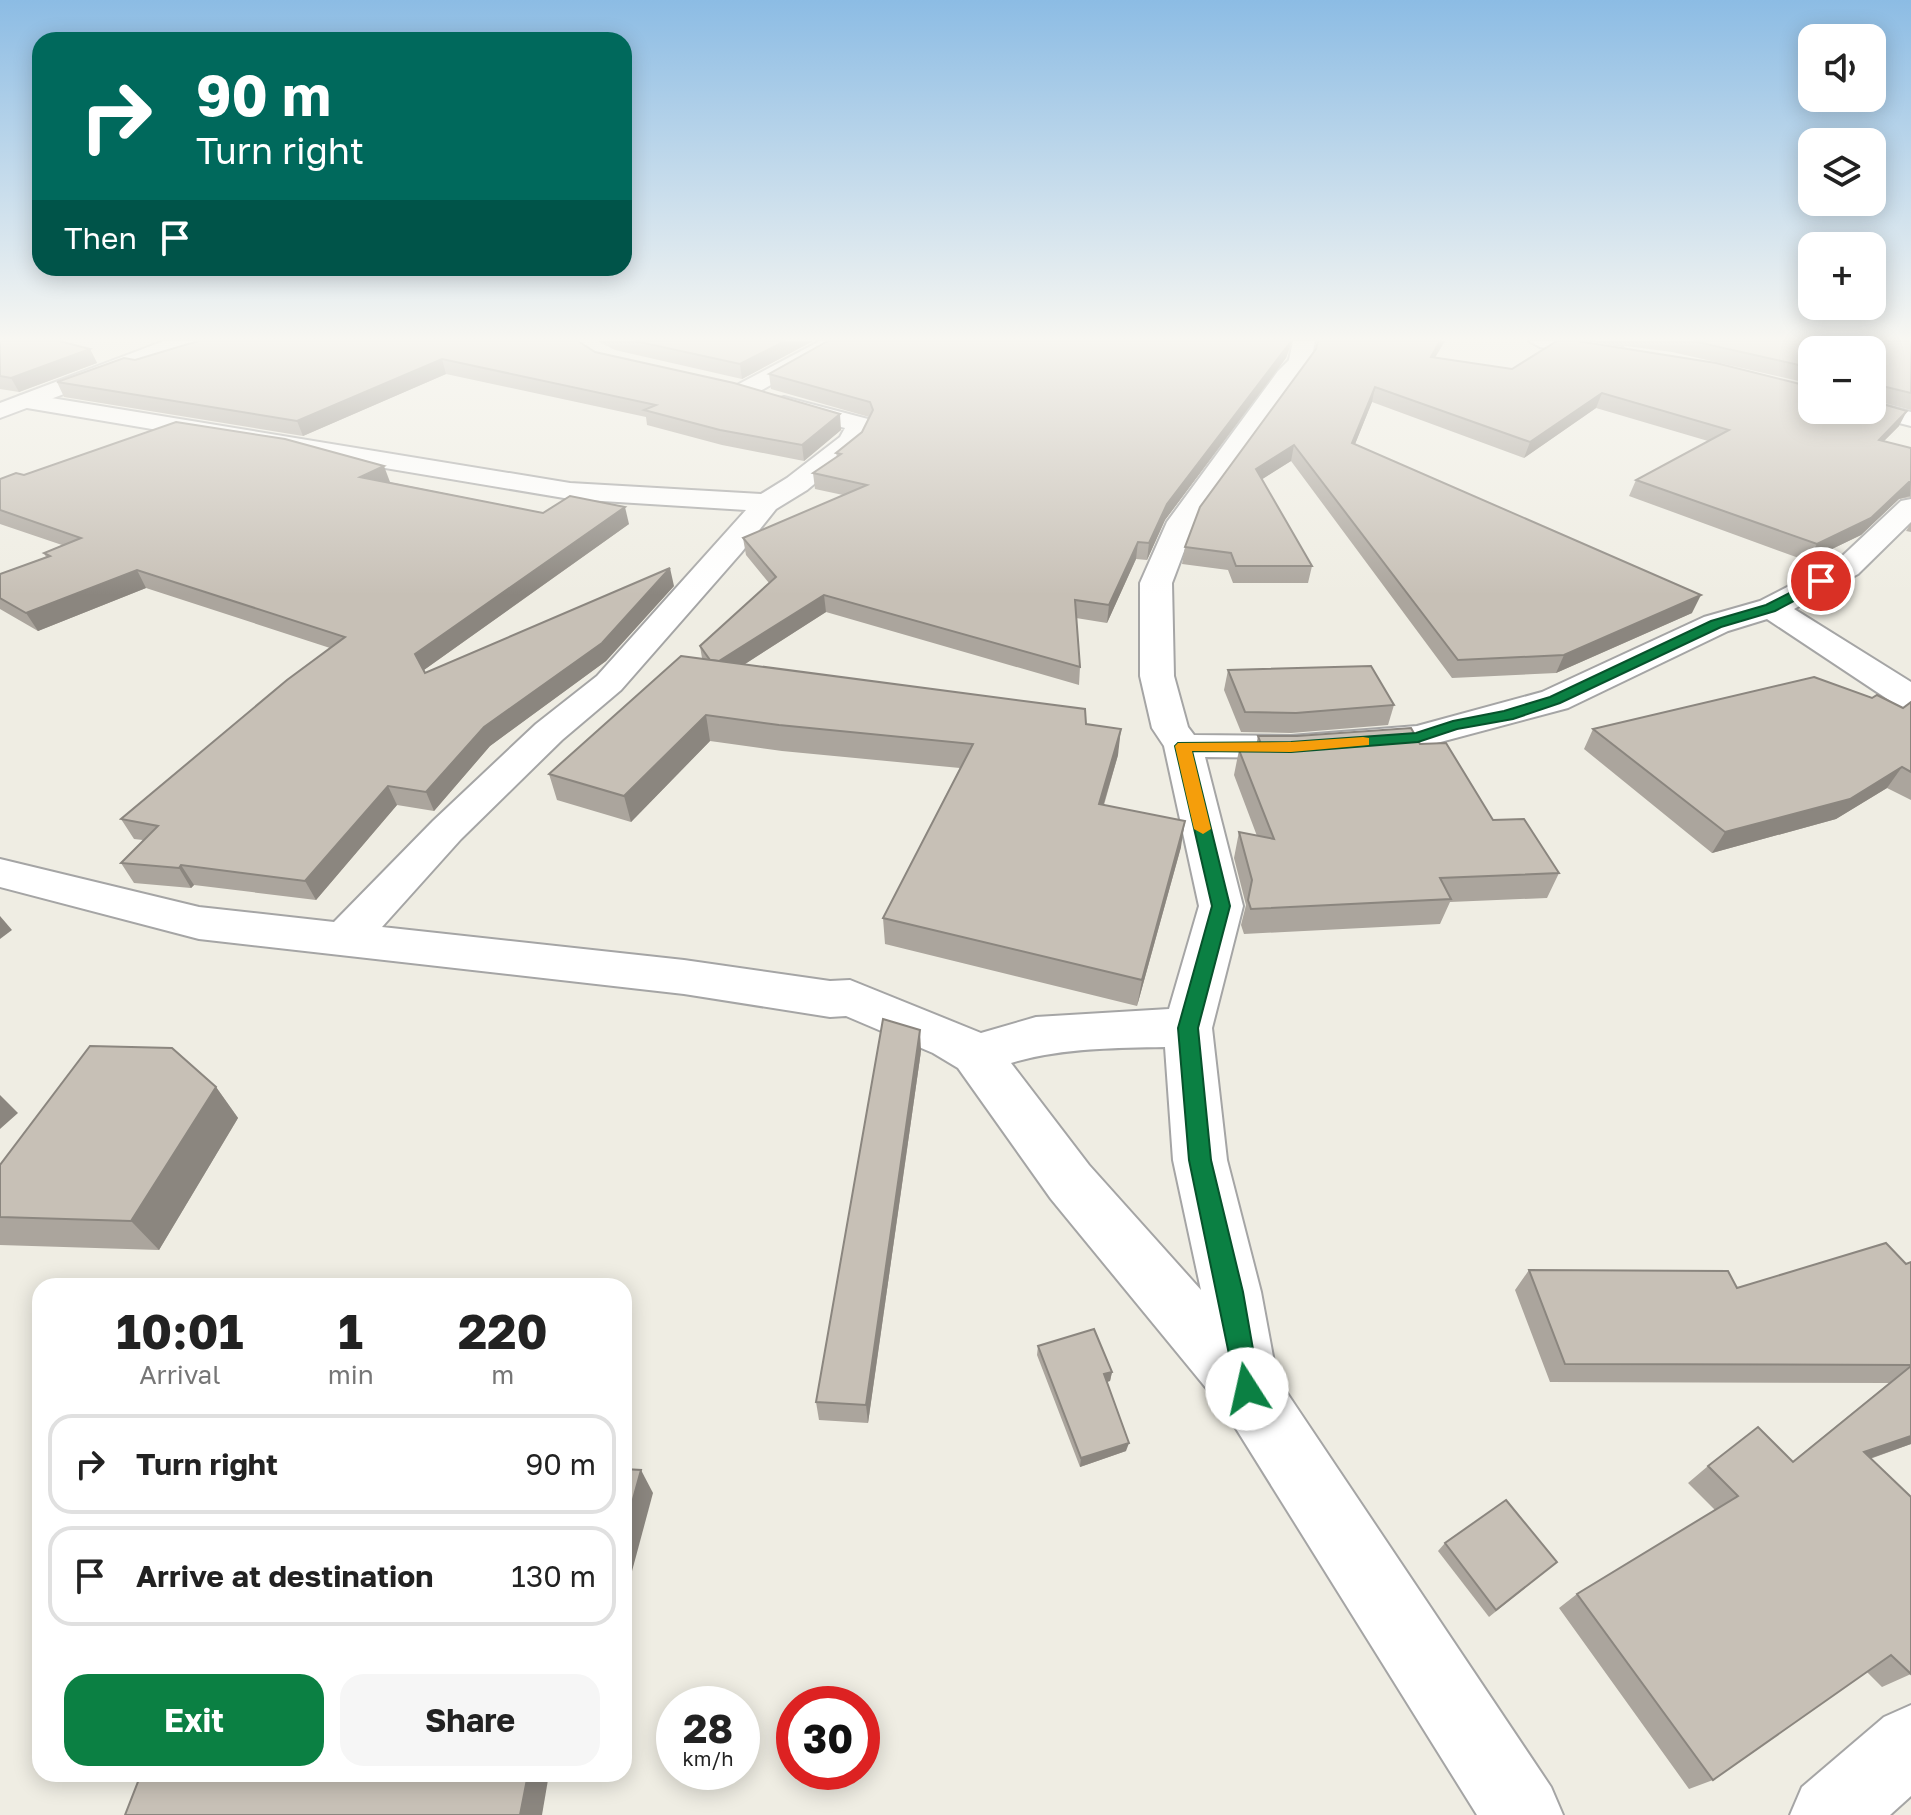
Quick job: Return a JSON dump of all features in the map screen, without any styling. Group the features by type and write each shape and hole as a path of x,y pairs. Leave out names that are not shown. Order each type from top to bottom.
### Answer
{"street":[{"path":"176,426 570,491 766,503"},
{"path":"345,939 447,830 549,732 609,683 731,547 766,503 797,484 851,441 858,426"},
{"path":"1247,1389 1231,1292 1200,1160 1188,1028 1221,906 1183,746 1170,728 1157,676 1156,583 1181,522 1250,426"},
{"path":"1183,746 1291,747 1418,737 1453,725 1507,715 1555,700 1716,624 1771,608 1847,568 1889,545 1884,531 1911,507"},
{"path":"1771,608 1911,698"},
{"path":"0,873 199,923 684,977 830,999 850,998 950,1039 976,1054 1070,1182 1247,1389 1523,1815"},
{"path":"976,1054 1036,1036 1114,1029 1188,1028"},
{"path":"1830,1815 1911,1744"}],"building":[{"path":"165,426 200,426 285,439 384,466 360,477 543,513 570,496 625,507 415,654 425,673 670,568 602,643 484,727 426,792 388,786 305,881 181,865 179,868 121,863 158,826 121,819 287,680 345,637 137,570 26,613 0,598 0,574 50,556 44,553 81,538 0,510 0,479 16,473 24,475"},
{"path":"704,426 826,426 802,445"},
{"path":"865,426 1227,426 1167,504 1149,543 1138,542 1109,605 1075,600 1080,667 824,595 719,661 710,660 700,646 776,577 743,538 867,485 813,473 841,454 836,453 862,432"},
{"path":"1260,426 1359,426 1352,443 1701,595 1564,655 1458,660 1294,445 1256,469 1312,566 1236,566 1231,553 1185,547 1200,507"},
{"path":"1484,426 1554,426 1530,442"},
{"path":"1714,426 1893,426 1879,440 1911,448 1911,482 1871,518 1817,544 1636,480 1729,430"},
{"path":"681,656 1085,709 1086,724 1121,729 1099,804 1185,821 1142,980 883,918 973,744 706,715 624,796 549,774"},
{"path":"1371,666 1394,705 1296,713 1245,712 1228,670"},
{"path":"1814,677 1872,698 1877,695 1903,708 1911,702 1911,772 1902,767 1850,799 1725,832 1593,729"},
{"path":"1411,728 1420,744 1446,743 1493,820 1524,819 1559,873 1440,878 1451,899 1251,909 1248,900 1252,880 1239,832 1274,839 1239,750 1263,749 1258,736"},
{"path":"883,1019 920,1030 866,1405 816,1402"},
{"path":"90,1046 172,1048 216,1087 131,1221 0,1217 0,1165"},
{"path":"1886,1243 1906,1264 1911,1262 1911,1365 1565,1364 1529,1270 1728,1271 1737,1288"},
{"path":"1094,1329 1112,1372 1104,1374 1129,1443 1081,1458 1038,1346"},
{"path":"1911,1366 1911,1436 1864,1452 1911,1497 1911,1674 1891,1655 1713,1780 1577,1594 1738,1496 1708,1466 1758,1427 1793,1462"},
{"path":"632,1469 641,1470 632,1503"},
{"path":"1506,1500 1557,1562 1496,1610 1445,1543"},
{"path":"138,1782 526,1782 520,1815 125,1815"}],"slow traffic":[{"path":"1203,829 1183,746 1291,747 1363,742"}],"route":[{"path":"1247,1389 1231,1292 1200,1160 1188,1028 1199,978 1221,906 1183,746 1291,747 1418,737 1453,725 1507,715 1555,700 1716,624 1771,608 1821,581"}]}
